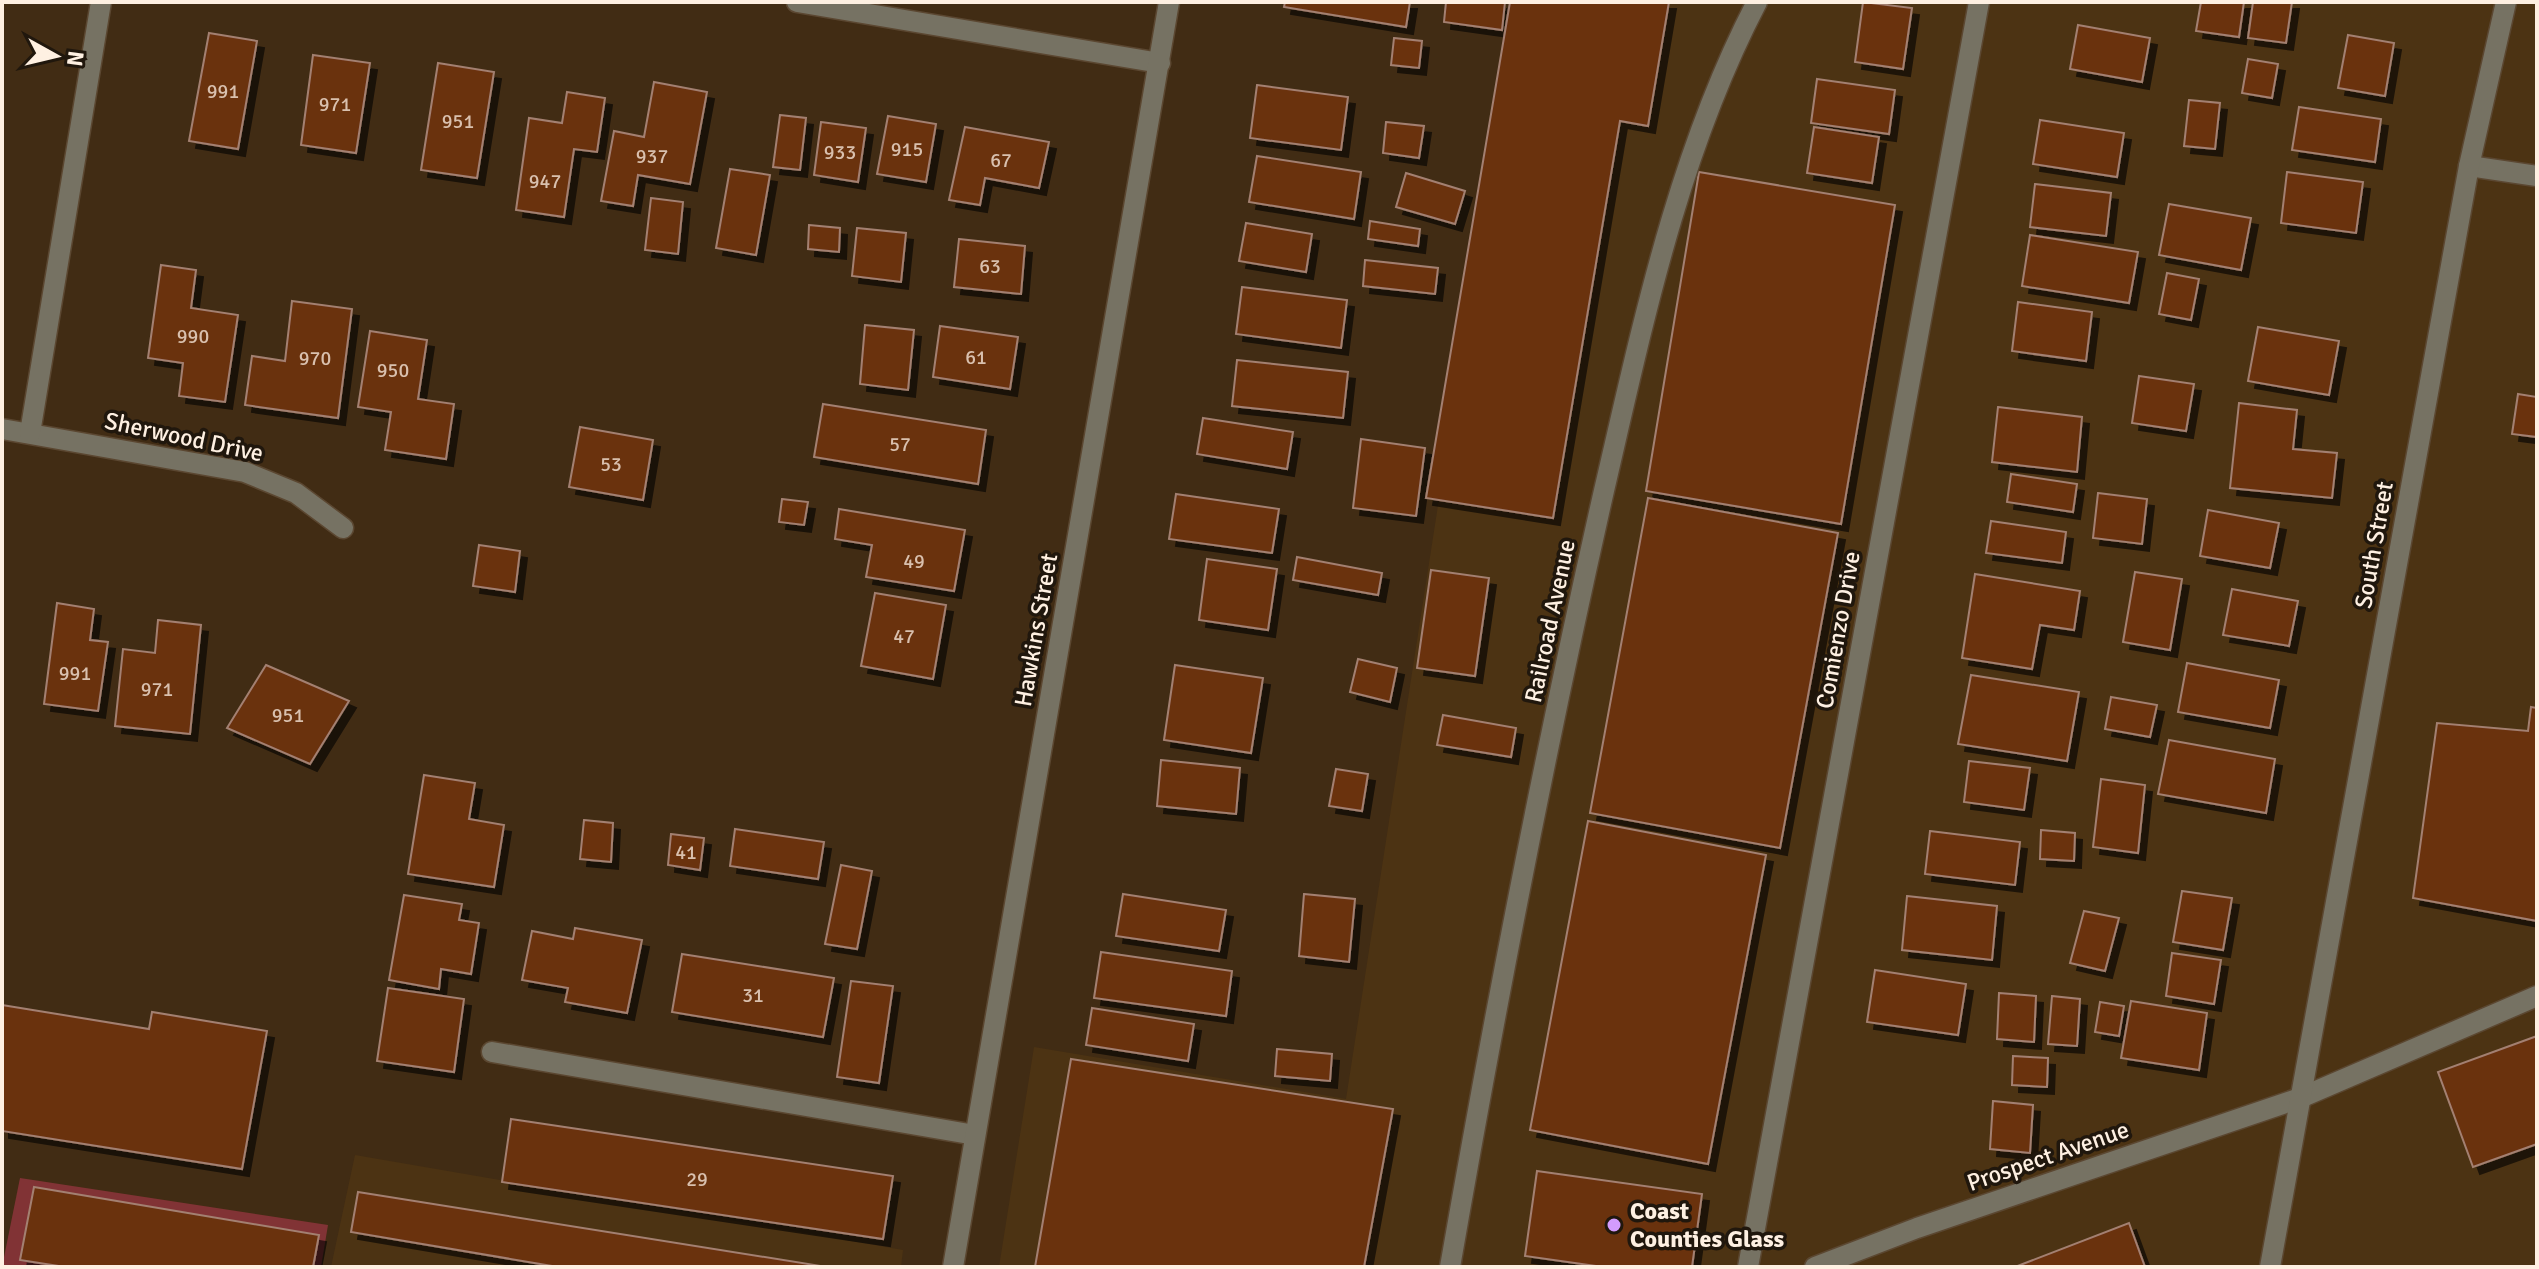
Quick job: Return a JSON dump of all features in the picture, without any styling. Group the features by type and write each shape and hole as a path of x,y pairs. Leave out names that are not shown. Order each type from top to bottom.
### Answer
{"street":[{"path":"30,433 101,2"},
{"path":"797,2 1160,63"},
{"name":"Hawkins Street","path":"953,1267 1169,2"},
{"name":"Railroad Avenue","path":"1450,1267 1480,1097 1579,603 1625,400 1672,218 1696,145 1757,2"},
{"name":"Comienzo Drive","path":"1748,1267 1979,2"},
{"name":"South Street","path":"2270,1267 2469,166 2506,2"},
{"path":"2469,166 2537,176"},
{"name":"Sherwood Drive","path":"2,429 245,472 296,493 343,528"},
{"name":"Prospect Avenue","path":"1815,1267 1917,1228 2300,1098 2537,996"},
{"path":"492,1052 975,1135"}],"shaded area":[{"path":"1516,2 2537,2 2537,1267 999,1267 1034,1047 1346,1099"},
{"path":"355,1155 903,1250 901,1267 331,1267"},
{"path":"20,1178 328,1225 321,1267 2,1267"}],"building":[{"path":"1285,2 1410,2 1406,27 1284,7"},
{"path":"1446,2 1505,2 1502,30 1444,22"},
{"path":"1510,2 1669,2 1648,126 1620,121 1553,518 1426,498"},
{"path":"1863,2 1912,8 1903,69 1855,62"},
{"path":"2201,2 2244,2 2239,37 2196,31"},
{"path":"2253,2 2292,2 2286,43 2248,38"},
{"path":"2078,25 2150,38 2142,82 2070,69"},
{"path":"209,33 257,41 238,149 189,141"},
{"path":"2348,35 2394,43 2385,96 2338,88"},
{"path":"1394,38 1422,41 1419,68 1391,65"},
{"path":"313,55 370,63 356,153 301,145"},
{"path":"2248,59 2278,64 2272,98 2242,93"},
{"path":"438,63 494,72 477,178 421,170"},
{"path":"1817,79 1895,90 1889,134 1811,123"},
{"path":"654,82 707,92 690,184 638,175 633,206 601,201 614,131 644,137"},
{"path":"1257,85 1348,97 1341,150 1250,138"},
{"path":"567,92 605,98 597,152 574,149 564,217 516,210 529,118 562,123"},
{"path":"2189,100 2220,103 2215,149 2184,146"},
{"path":"2299,107 2381,119 2375,162 2292,150"},
{"path":"780,115 806,118 800,170 773,167"},
{"path":"888,116 936,124 926,182 877,174"},
{"path":"2040,120 2124,133 2117,177 2033,164"},
{"path":"821,122 866,128 858,182 814,175"},
{"path":"1386,122 1424,126 1419,158 1383,153"},
{"path":"965,127 1049,142 1039,188 985,178 980,205 949,200"},
{"path":"1814,127 1879,137 1872,183 1807,173"},
{"path":"1257,156 1361,172 1354,219 1249,202"},
{"path":"730,169 770,175 756,255 716,248"},
{"path":"1699,172 1895,205 1841,524 1646,491"},
{"path":"2287,172 2363,182 2356,233 2281,223"},
{"path":"1406,173 1465,191 1455,224 1396,207"},
{"path":"2035,184 2111,193 2106,236 2030,227"},
{"path":"651,198 683,202 678,254 645,250"},
{"path":"2169,204 2251,218 2241,270 2159,255"},
{"path":"1370,221 1420,229 1418,246 1368,239"},
{"path":"1246,223 1312,234 1306,272 1239,261"},
{"path":"809,225 840,228 839,252 808,249"},
{"path":"857,228 906,233 901,282 852,276"},
{"path":"2030,235 2138,252 2129,303 2022,286"},
{"path":"959,239 1025,246 1021,294 954,287"},
{"path":"1365,260 1438,268 1435,294 1363,286"},
{"path":"161,265 196,270 191,308 238,315 225,402 179,396 183,363 148,358"},
{"path":"2167,273 2199,279 2191,320 2159,314"},
{"path":"1242,287 1347,300 1341,348 1236,334"},
{"path":"292,301 352,309 338,418 245,405 252,356 285,361"},
{"path":"2018,302 2092,312 2086,361 2012,351"},
{"path":"865,325 914,330 908,390 860,384"},
{"path":"940,326 1018,337 1010,389 933,377"},
{"path":"2258,327 2339,341 2329,395 2248,381"},
{"path":"370,331 427,340 418,399 454,404 446,459 385,450 391,412 358,407"},
{"path":"1237,360 1348,372 1343,418 1232,406"},
{"path":"2139,376 2194,384 2186,431 2132,423"},
{"path":"2518,394 2537,397 2537,437 2512,434"},
{"path":"2239,403 2297,410 2293,449 2337,453 2332,498 2230,488"},
{"path":"823,404 986,430 978,484 814,457"},
{"path":"1998,407 2082,417 2077,472 1992,462"},
{"path":"1203,418 1293,432 1287,469 1197,454"},
{"path":"580,427 653,440 643,500 569,487"},
{"path":"1361,439 1425,448 1416,516 1353,508"},
{"path":"2011,474 2077,484 2073,512 2007,502"},
{"path":"2098,493 2147,499 2142,544 2093,538"},
{"path":"1176,494 1279,509 1272,553 1169,539"},
{"path":"1648,498 1838,533 1780,848 1590,813"},
{"path":"782,499 808,502 804,525 779,522"},
{"path":"839,509 965,530 954,591 866,577 872,545 835,539"},
{"path":"2208,510 2279,523 2270,568 2200,556"},
{"path":"1991,521 2066,532 2062,563 1986,553"},
{"path":"479,545 520,551 515,592 473,586"},
{"path":"1297,557 1382,573 1378,595 1293,580"},
{"path":"1207,559 1277,569 1268,630 1199,620"},
{"path":"1431,570 1489,578 1475,676 1417,668"},
{"path":"2135,572 2182,579 2170,650 2123,642"},
{"path":"1975,574 2080,591 2074,630 2040,625 2032,669 1962,658"},
{"path":"2232,589 2298,601 2289,646 2223,635"},
{"path":"875,593 946,605 933,679 861,666"},
{"path":"57,603 94,609 90,640 108,642 98,711 44,704"},
{"path":"158,620 201,625 190,734 115,726 123,649 155,653"},
{"path":"1358,659 1397,668 1390,702 1350,692"},
{"path":"2187,663 2279,680 2270,728 2178,712"},
{"path":"266,665 349,701 310,764 227,728"},
{"path":"1175,665 1263,678 1251,753 1164,740"},
{"path":"1971,675 2079,692 2067,761 1958,744"},
{"path":"2111,697 2157,705 2150,737 2105,729"},
{"path":"2531,707 2537,708 2537,921 2413,898 2437,723 2528,731"},
{"path":"1443,715 1516,728 1511,757 1437,745"},
{"path":"2169,740 2275,759 2266,813 2158,794"},
{"path":"1161,760 1240,768 1236,814 1157,806"},
{"path":"1969,761 2030,768 2024,810 1964,802"},
{"path":"1336,769 1368,774 1362,811 1329,806"},
{"path":"424,775 475,783 469,819 504,825 494,887 408,874"},
{"path":"2101,779 2145,785 2138,853 2093,847"},
{"path":"584,820 613,823 611,862 580,859"},
{"path":"1588,821 1766,855 1708,1164 1530,1130"},
{"path":"735,829 824,842 818,879 730,866"},
{"path":"2041,830 2075,833 2074,861 2040,859"},
{"path":"1930,831 2020,842 2015,885 1925,874"},
{"path":"671,834 704,838 700,870 668,865"},
{"path":"841,865 872,871 857,949 825,944"},
{"path":"2182,891 2232,898 2223,950 2173,942"},
{"path":"1123,894 1226,910 1219,951 1116,936"},
{"path":"1304,894 1355,899 1349,962 1299,956"},
{"path":"404,895 462,904 459,920 479,923 471,974 441,969 439,989 389,980"},
{"path":"1907,896 1997,906 1992,960 1902,950"},
{"path":"2084,911 2119,918 2105,971 2070,963"},
{"path":"575,928 642,940 627,1013 565,1002 568,988 522,980 532,931 573,939"},
{"path":"1101,952 1232,971 1226,1016 1094,998"},
{"path":"2172,953 2221,960 2214,1004 2166,996"},
{"path":"682,954 834,978 823,1037 672,1012"},
{"path":"1875,970 1966,984 1958,1035 1867,1022"},
{"path":"851,981 893,986 879,1083 837,1077"},
{"path":"388,988 464,999 454,1072 377,1061"},
{"path":"1999,993 2036,996 2034,1042 1997,1039"},
{"path":"2052,996 2080,999 2077,1046 2048,1044"},
{"path":"2131,1001 2207,1013 2199,1070 2121,1058"},
{"path":"2100,1002 2124,1006 2119,1036 2095,1032"},
{"path":"2,1005 149,1029 152,1012 267,1031 242,1169 2,1131"},
{"path":"1092,1008 1194,1024 1188,1061 1086,1045"},
{"path":"2537,1036 2537,1144 2473,1167 2438,1072"},
{"path":"1277,1049 1332,1054 1330,1081 1275,1076"},
{"path":"2013,1056 2048,1058 2047,1087 2012,1085"},
{"path":"1071,1059 1393,1109 1364,1267 1035,1267"},
{"path":"1993,1101 2033,1105 2030,1153 1990,1149"},
{"path":"511,1119 893,1176 883,1239 502,1182"},
{"name":"Coast Counties Glass","path":"1537,1171 1702,1194 1692,1267 1603,1267 1525,1256"},
{"path":"34,1187 319,1235 313,1267 65,1267 20,1260"},
{"path":"358,1192 821,1267 558,1267 351,1232"},
{"path":"2129,1223 2145,1267 2015,1267"}],"place":[{"name":"Coast Counties Glass","path":"1614,1225"}]}
